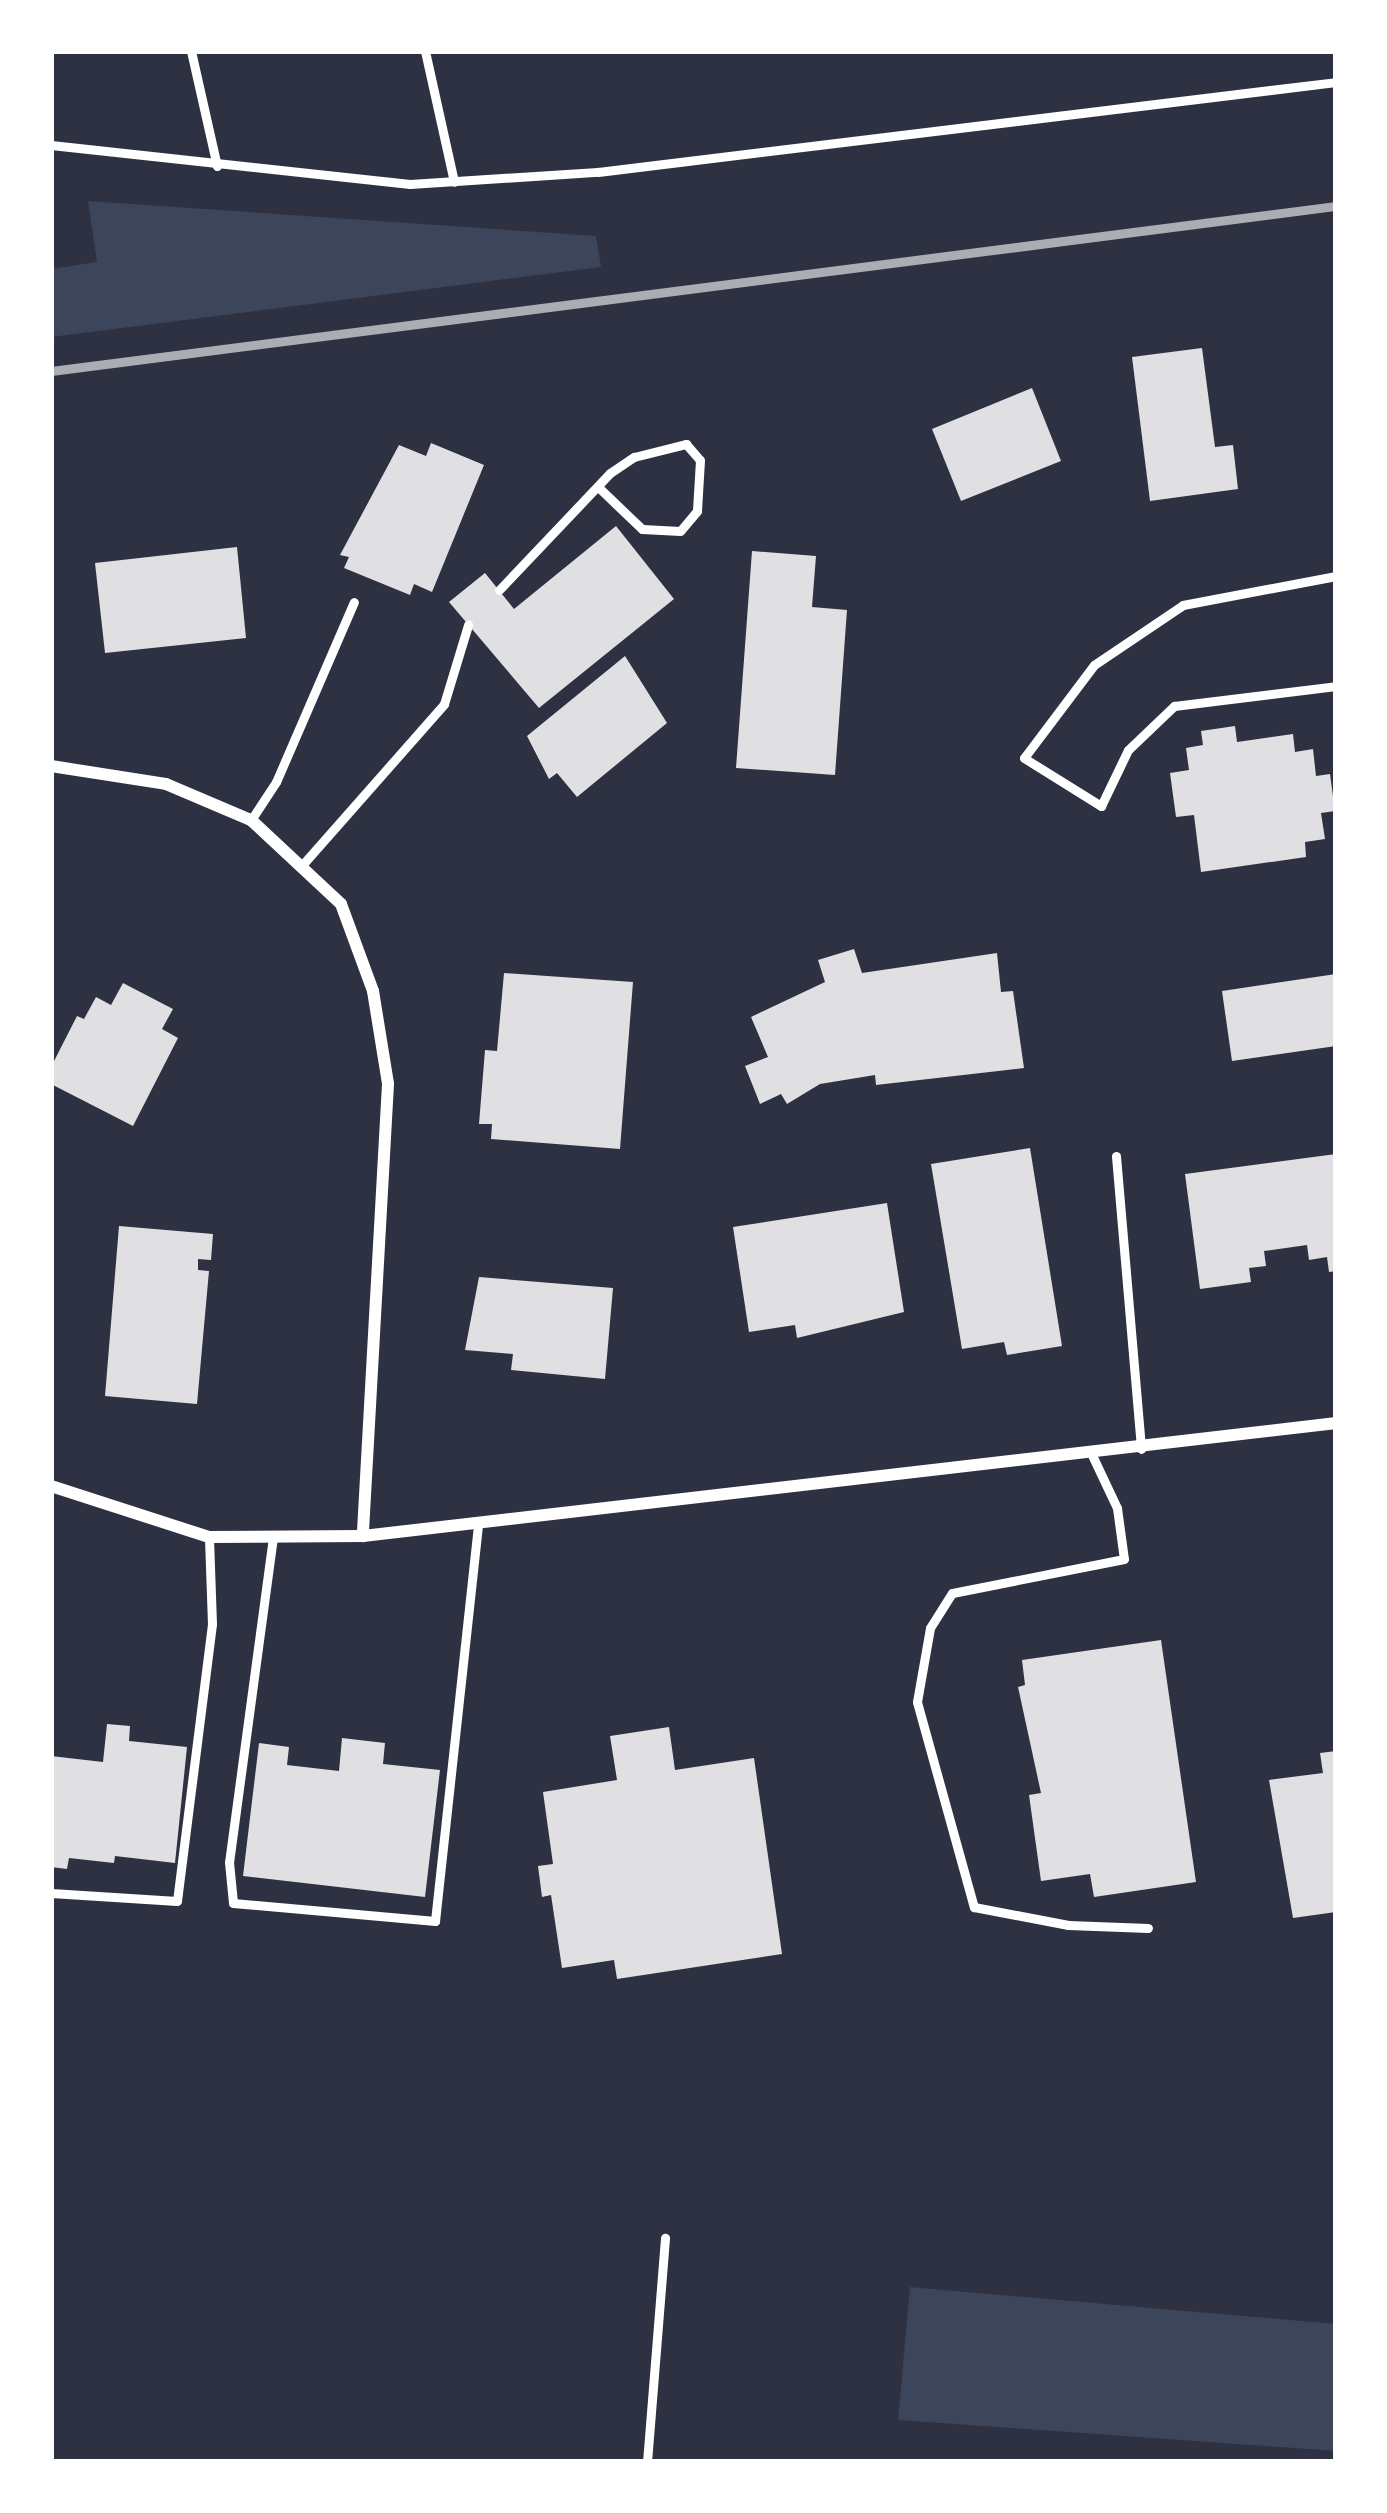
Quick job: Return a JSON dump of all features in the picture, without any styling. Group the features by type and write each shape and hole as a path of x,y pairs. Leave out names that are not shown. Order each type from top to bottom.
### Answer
{"street":[{"path":"51,766 166,784 251,820 304,863 340,904 373,991 388,1084 363,1536"},
{"path":"51,1486 209,1537 363,1536 1336,1424"}],"lane":[{"path":"191,51 217,166"},
{"path":"425,51 454,182"},
{"path":"51,145 77,153 217,166 454,182 1106,116 1336,82"},
{"path":"51,156 77,153"},
{"path":"499,590 598,487 655,449 686,444 700,460 697,511 680,531 643,529 598,487"},
{"path":"1336,576 1183,605 1094,665 1024,758 1102,806 1128,750 1174,706 1336,686"},
{"path":"251,820 276,782 354,602"},
{"path":"304,863 444,704 468,625"},
{"path":"1116,1156 1141,1449"},
{"path":"1092,1455 1118,1508 1124,1559 952,1594 930,1628 917,1702 974,1906 1068,1925 1148,1928"},
{"path":"273,1537 229,1862 232,1903 435,1922 478,1523"},
{"path":"51,1892 177,1901 212,1624 209,1537"},
{"path":"647,2462 665,2238"}],"shaded area":[{"path":"88,201 596,236 601,267 51,337 51,269 97,262"},
{"path":"910,2287 1336,2324 1336,2451 898,2420"}],"building":[{"path":"1202,348 1215,447 1233,445 1238,489 1150,501 1132,357"},
{"path":"1032,388 1061,461 961,501 932,429"},
{"path":"431,443 484,465 432,592 414,584 410,595 344,568 349,557 340,555 399,445 426,456"},
{"path":"616,526 674,599 539,708 449,602 485,573 514,609"},
{"path":"237,547 246,638 105,653 95,563"},
{"path":"752,551 816,556 812,607 847,610 835,775 736,768"},
{"path":"625,656 667,723 577,797 557,773 549,779 527,736"},
{"path":"1235,726 1237,742 1293,734 1295,752 1313,749 1316,776 1330,774 1335,811 1321,813 1325,839 1305,842 1306,857 1201,872 1194,815 1176,817 1170,773 1189,770 1186,748 1203,745 1201,731"},
{"path":"854,949 862,973 997,953 1001,992 1013,991 1024,1068 876,1085 875,1075 820,1084 787,1104 781,1094 760,1104 745,1066 768,1057 751,1017 825,982 818,960"},
{"path":"504,973 633,982 620,1149 491,1139 492,1124 479,1124 485,1050 497,1051"},
{"path":"1336,974 1336,1046 1232,1061 1222,991"},
{"path":"123,983 173,1009 162,1029 178,1038 133,1126 51,1084 51,1067 77,1016 84,1019 96,997 111,1005"},
{"path":"1030,1148 1062,1346 1007,1355 1004,1342 962,1349 931,1164"},
{"path":"1336,1154 1336,1271 1329,1272 1327,1257 1309,1260 1307,1245 1264,1251 1266,1266 1249,1268 1251,1282 1200,1289 1185,1174"},
{"path":"887,1203 904,1312 797,1338 795,1325 749,1332 733,1227"},
{"path":"119,1226 213,1234 211,1260 198,1259 198,1270 209,1271 197,1404 105,1396"},
{"path":"479,1277 613,1288 605,1379 511,1370 513,1354 465,1350"},
{"path":"1161,1640 1196,1882 1094,1897 1090,1874 1041,1881 1029,1795 1041,1793 1018,1687 1025,1685 1022,1660"},
{"path":"107,1724 130,1726 129,1741 187,1747 175,1863 115,1856 114,1863 69,1858 67,1869 51,1867 51,1756 103,1762"},
{"path":"669,1727 675,1770 754,1758 782,1954 617,1979 614,1960 562,1968 551,1895 542,1897 538,1866 553,1864 543,1792 617,1780 610,1736"},
{"path":"342,1738 385,1743 383,1764 440,1770 425,1897 243,1876 259,1743 289,1747 287,1765 339,1771"},
{"path":"1336,1751 1336,1912 1293,1918 1269,1780 1323,1773 1320,1753"}],"railway":[{"path":"51,371 1336,206"}]}
